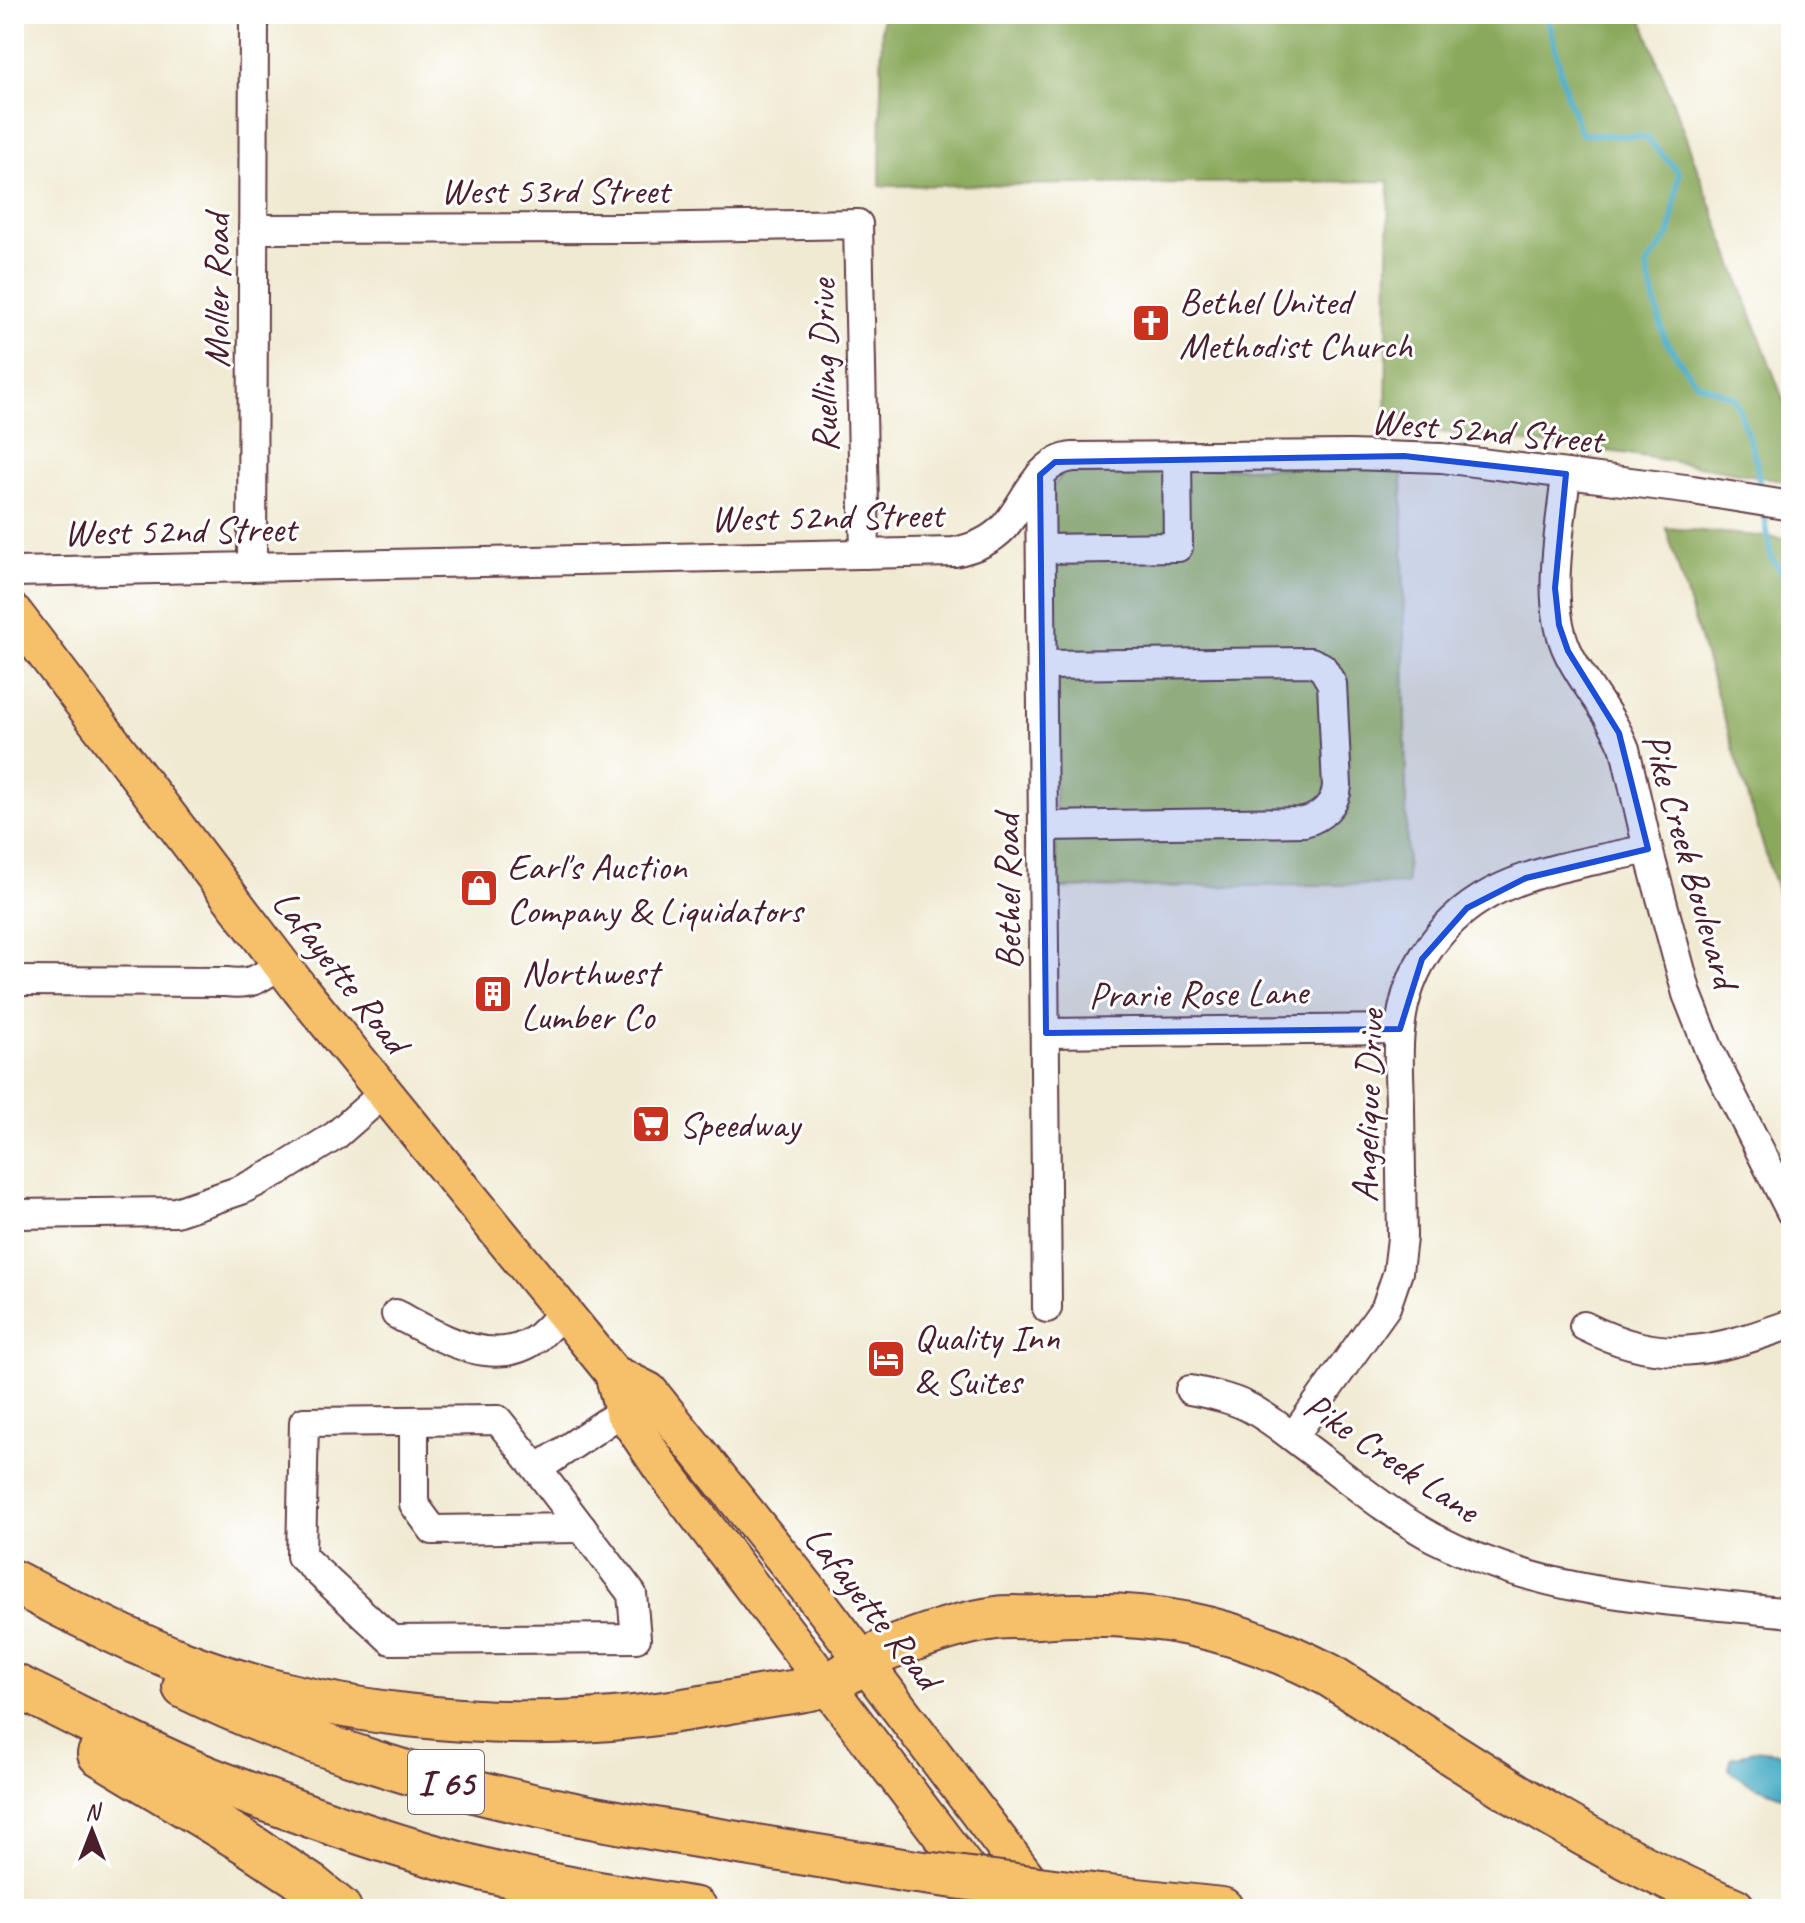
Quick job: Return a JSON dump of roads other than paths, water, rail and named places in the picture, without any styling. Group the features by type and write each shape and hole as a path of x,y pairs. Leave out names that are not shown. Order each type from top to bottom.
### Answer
{"highway":[{"path":"14,1582 148,1648 213,1673 313,1699 425,1717 504,1722 581,1721 657,1713 827,1685 862,1660 923,1638 997,1618 1115,1614 1154,1617 1220,1630 1269,1646 1329,1675 1595,1841 1734,1909"},
{"name":"I 65","path":"14,1597 98,1645 206,1698 292,1733 423,1776 611,1821 909,1871 1222,1909"},
{"name":"I 65","path":"14,1685 168,1761 358,1834 484,1870 696,1909"},
{"path":"14,1699 46,1722 245,1842 312,1886 340,1909"}],"main road":[{"name":"Lafayette Road","path":"14,613 280,964 613,1373 649,1391 862,1660 1051,1909"},
{"name":"Lafayette Road","path":"613,1373 623,1411 660,1466 997,1909"}],"street":[{"name":"Moller Road","path":"252,567 254,14"},
{"name":"West 53rd Street","path":"253,229 858,224"},
{"name":"Ruelling Drive","path":"858,224 865,554"},
{"name":"West 52nd Street","path":"14,572 954,552 974,547 1005,526 1040,475 1050,465 1066,458 1404,456 1693,490 1791,506"},
{"path":"1042,549 1178,547 1177,457"},
{"name":"Pike Creek Boulevard","path":"1566,474 1555,588 1559,625 1568,651 1619,733 1679,966 1695,1016 1791,1212"},
{"name":"Bethel Road","path":"1040,475 1047,1308"},
{"path":"1043,665 1311,662 1322,667 1332,684 1337,786 1336,795 1323,813 1304,822 1044,826"},
{"name":"Angelique Drive","path":"1293,1437 1377,1322 1392,1293 1398,1272 1402,1238 1400,1029 1409,989 1422,959 1436,937 1467,908 1490,893 1526,878 1648,849"},
{"path":"14,981 245,984 256,981 280,964"},
{"name":"Prarie Rose Lane","path":"1046,1033 1400,1029"},
{"path":"14,1214 176,1212 241,1190 282,1169 335,1136 384,1093"},
{"path":"396,1314 436,1336 489,1352 517,1348 536,1339 563,1312"},
{"path":"1584,1326 1628,1345 1675,1352 1715,1349 1791,1324"},
{"name":"Pike Creek Lane","path":"1190,1390 1222,1397 1247,1407 1411,1524 1454,1548 1504,1569 1597,1592 1791,1613"},
{"path":"537,1469 623,1411"},
{"path":"498,1420 537,1469 632,1594 636,1638 391,1640 301,1556 304,1422 498,1420"},
{"path":"414,1421 414,1504 433,1530 582,1528"}],"water":[{"path":"1753,1750 1791,1754 1791,1800 1748,1783 1729,1769 1732,1757"}],"waterway":[{"path":"1547,14 1566,93 1581,134 1646,137 1679,173 1670,234 1646,266 1665,340 1695,382 1735,398 1756,460 1761,495"},
{"path":"1764,510 1771,557 1791,585"}],"place":[{"name":"Bethel United Methodist Church","path":"1151,323"},
{"name":"Earl's Auction Company & Liquidators","path":"479,888"},
{"name":"Northwest Lumber Co","path":"493,994"},
{"name":"Speedway","path":"651,1124"},
{"name":"Quality Inn & Suites","path":"886,1359"}]}
